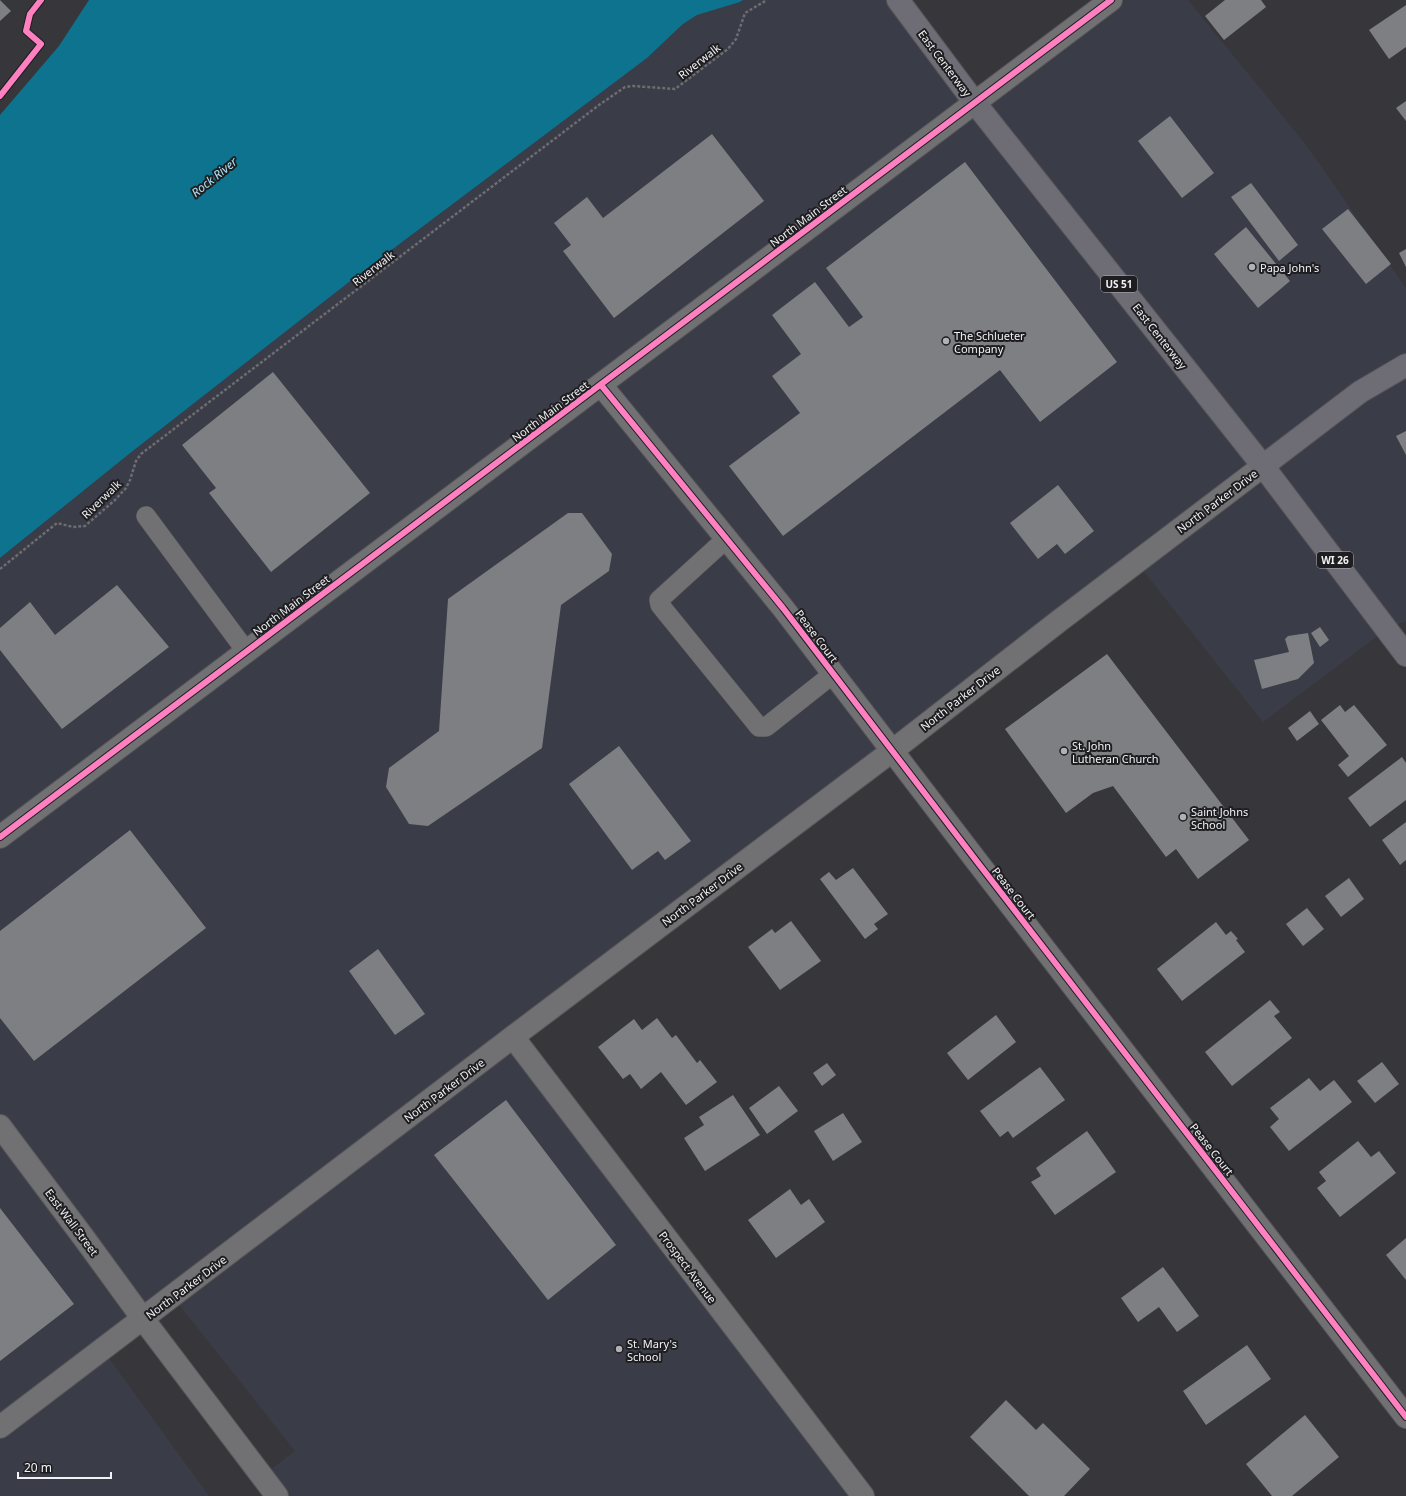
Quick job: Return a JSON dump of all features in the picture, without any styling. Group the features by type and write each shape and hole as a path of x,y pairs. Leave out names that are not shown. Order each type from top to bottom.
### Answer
{"main road":[{"name":"East Centerway","path":"898,0 975,103 1263,466 1406,655"},
{"name":"North Parker Drive","path":"1263,466 1360,392 1406,365"}],"street":[{"name":"North Main Street","path":"0,837 1111,0"},
{"name":"Pease Court","path":"601,385 783,608 1406,1417"},
{"name":"North Parker Drive","path":"0,1427 892,751 1059,621 1263,466"},
{"name":"Prospect Avenue","path":"513,1037 863,1496"},
{"name":"East Wall Street","path":"0,1126 277,1496"}],"lane":[{"path":"146,516 246,651"},
{"path":"726,539 660,600 660,605 759,727 766,727 833,674"}],"shaded area":[{"path":"743,0 898,0 975,103 1111,0 1188,0 1307,146 1406,288 1406,621 1387,629 1263,722 1137,563 513,1037 863,1496 277,1496 262,1476 295,1451 173,1297 103,1350 209,1496 0,1496 0,558 129,454 349,282 647,58 683,24 697,15"}],"water":[{"name":"Rock River","path":"89,0 743,0 697,15 683,24 647,58 349,282 129,454 0,558 0,115 59,46"}],"building":[{"path":"0,0 11,11 0,21"},
{"path":"1225,0 1261,0 1266,7 1224,40 1205,16"},
{"path":"1406,5 1406,47 1389,59 1369,30"},
{"path":"1406,101 1406,121 1396,108"},
{"path":"1170,116 1214,173 1182,198 1138,141"},
{"path":"712,134 764,201 614,318 563,251 571,245 554,223 587,197 603,218"},
{"name":"The Schlueter Company","path":"965,162 1117,362 1040,422 1000,370 783,536 729,466 800,413 772,376 801,354 772,315 815,282 849,327 863,317 826,268"},
{"path":"1251,183 1298,245 1279,261 1231,197"},
{"path":"1348,209 1391,264 1366,284 1322,229"},
{"name":"Papa John's","path":"1246,227 1290,281 1258,308 1214,254"},
{"path":"1406,249 1406,267 1399,253"},
{"path":"273,372 370,493 271,572 209,493 216,488 182,445"},
{"path":"1406,431 1406,455 1396,436"},
{"path":"1058,485 1094,531 1065,554 1057,544 1038,559 1010,523"},
{"path":"568,513 582,513 612,554 609,571 561,605 542,748 428,826 409,824 386,787 389,768 439,731 448,599"},
{"path":"117,585 169,647 62,729 0,650 0,628 30,602 55,635"},
{"path":"1320,627 1329,640 1320,647 1311,633"},
{"path":"1308,633 1314,663 1298,679 1262,689 1254,660 1289,652 1285,639 1288,636"},
{"path":"1107,654 1249,840 1198,879 1176,849 1166,857 1113,786 1093,793 1066,813 1005,729"},
{"path":"1340,705 1345,712 1354,705 1387,745 1348,777 1338,765 1349,756 1321,720"},
{"path":"1310,711 1319,724 1297,741 1288,728"},
{"path":"619,746 691,841 665,860 658,851 632,870 569,784"},
{"path":"1402,757 1406,763 1406,800 1370,827 1348,798"},
{"path":"1406,822 1406,860 1400,865 1382,840"},
{"path":"130,830 206,928 34,1061 0,1018 0,931"},
{"path":"853,868 888,914 874,924 878,929 865,939 820,879 829,872 836,880"},
{"path":"1349,878 1364,899 1341,917 1325,896"},
{"path":"1307,908 1324,929 1303,946 1286,924"},
{"path":"791,921 821,961 780,990 748,947 772,929 775,933"},
{"path":"1216,922 1226,935 1231,931 1238,939 1236,940 1245,952 1182,1001 1157,969"},
{"path":"378,949 425,1014 395,1035 349,971"},
{"path":"1270,1000 1280,1012 1274,1016 1292,1038 1232,1086 1205,1052"},
{"path":"996,1015 1016,1042 968,1080 947,1053"},
{"path":"657,1018 672,1038 676,1035 697,1063 700,1060 717,1082 686,1105 661,1072 641,1089 630,1074 623,1079 598,1047 634,1019 642,1030"},
{"path":"1382,1062 1399,1084 1375,1103 1357,1081"},
{"path":"827,1063 836,1075 822,1086 813,1073"},
{"path":"1040,1067 1065,1100 1013,1138 1008,1131 1000,1137 980,1111"},
{"path":"1309,1078 1320,1091 1334,1080 1352,1102 1289,1151 1270,1127 1279,1119 1270,1108"},
{"path":"779,1086 798,1111 767,1134 749,1108"},
{"path":"733,1095 760,1135 705,1171 684,1138 704,1125 699,1117"},
{"path":"506,1100 616,1245 548,1300 434,1155"},
{"path":"843,1113 862,1142 833,1161 814,1131"},
{"path":"1087,1131 1116,1172 1055,1215 1031,1182 1041,1176 1036,1168"},
{"path":"1358,1141 1371,1157 1379,1151 1396,1173 1340,1217 1317,1188 1326,1181 1319,1172"},
{"path":"790,1189 801,1205 809,1199 825,1222 776,1258 748,1220"},
{"path":"0,1208 74,1304 0,1361"},
{"path":"1406,1238 1406,1280 1386,1255"},
{"path":"1163,1267 1199,1316 1177,1332 1159,1307 1138,1322 1121,1298"},
{"path":"1247,1345 1271,1379 1206,1425 1183,1391"},
{"path":"1006,1400 1036,1430 1043,1423 1090,1469 1064,1496 1029,1496 970,1437"},
{"path":"1305,1415 1339,1457 1292,1496 1272,1496 1246,1464"}],"cycle path":[{"path":"0,96 41,44 26,31 30,14 41,0"},
{"path":"0,837 1111,0"},
{"path":"601,385 783,608 1406,1417"}],"place":[{"name":"Papa John's","path":"1252,267"},
{"name":"The Schlueter Company","path":"946,341"},
{"name":"St. John Lutheran Church","path":"1064,751"},
{"name":"Saint Johns School","path":"1183,817"},
{"name":"St. Mary's School","path":"619,1349"}]}
